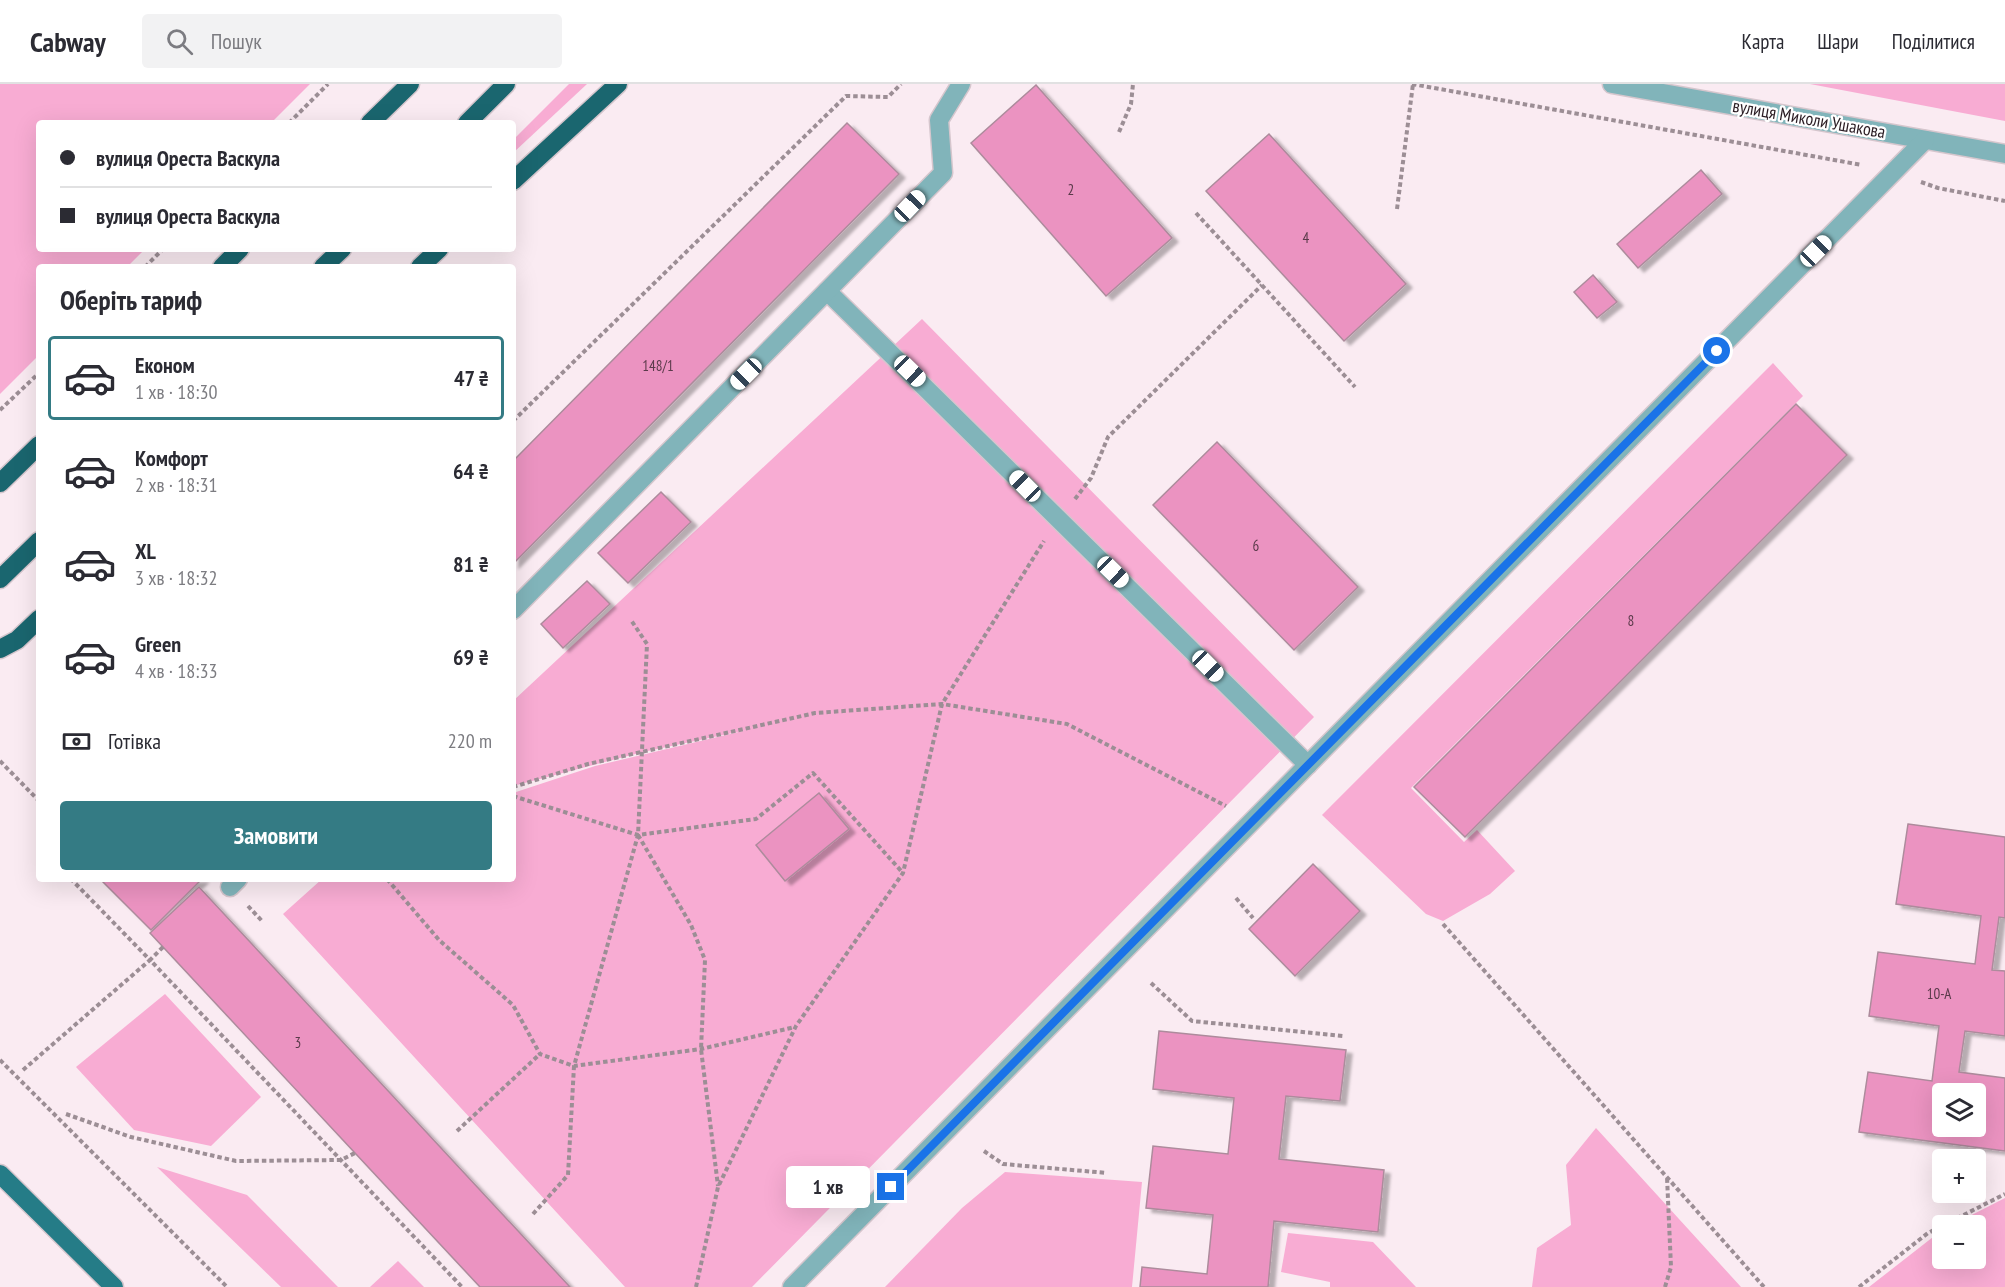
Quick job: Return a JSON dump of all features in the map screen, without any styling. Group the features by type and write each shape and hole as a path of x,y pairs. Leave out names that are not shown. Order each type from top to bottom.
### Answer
{"highway":[{"path":"373,120 410,84"},
{"path":"470,120 506,84"},
{"path":"516,178 618,84"},
{"path":"225,264 237,252"},
{"path":"327,264 339,252"},
{"path":"423,264 437,252"},
{"path":"0,483 36,448"},
{"path":"0,579 36,544"},
{"path":"0,649 17,640 36,622"}],"main road":[{"path":"0,1174 114,1287"}],"street":[{"path":"516,607 943,173 939,120 961,84"},
{"name":"вулиця Миколи Ушакова","path":"1612,84 2005,154"},
{"path":"792,1287 1925,140"},
{"path":"827,291 1308,765"}],"path":[{"path":"292,120 328,84"},
{"path":"516,418 846,96 888,97 901,84"},
{"path":"1119,132 1131,104 1133,84"},
{"path":"1398,209 1413,84 1893,172 1938,188 2005,201"},
{"path":"1196,213 1355,387"},
{"path":"149,264 161,252"},
{"path":"696,1287 718,1187 796,1026 903,873 942,704 1058,518 1091,478 1108,437 1262,285"},
{"path":"0,410 36,376"},
{"path":"533,1214 568,1175 574,1066 638,835 647,644 631,620"},
{"path":"516,786 588,764 815,713 942,704 1067,724 1226,806"},
{"path":"0,760 36,798"},
{"path":"516,797 638,835 756,819 813,773 903,873"},
{"path":"638,835 691,925 705,960 701,1049 718,1187"},
{"path":"74,882 462,1287"},
{"path":"390,882 439,940 513,1005 540,1054 574,1066 701,1049 796,1026"},
{"path":"1236,898 1253,918"},
{"path":"1443,924 1764,1287"},
{"path":"23,1070 163,947"},
{"path":"1152,982 1192,1021 1343,1036"},
{"path":"457,1131 540,1054"},
{"path":"0,1060 227,1287"},
{"path":"66,1114 131,1137 237,1161 341,1160 355,1153"},
{"path":"984,1151 1003,1164 1107,1173"},
{"path":"1665,1287 1671,1268 1667,1177"},
{"path":"1859,1287 1928,1233 2005,1194"}],"shaded area":[{"path":"0,84 310,84 274,120 36,120 36,252 142,252 130,264 36,264 36,358 0,394"},
{"path":"569,84 587,84 516,150 516,137"},
{"path":"1810,84 2005,84 2005,121"},
{"path":"922,319 1314,717 752,1287 625,1287 283,914 319,882 516,882 516,792 595,766 747,730 643,752 516,785 516,698"},
{"path":"1773,363 1803,396 1411,788 1464,842 1477,830 1515,871 1490,894 1443,921 1426,914 1322,815"},
{"path":"165,994 261,1097 211,1146 134,1130 76,1067"},
{"path":"1596,1128 1741,1287 1532,1287 1537,1248 1571,1225 1566,1165"},
{"path":"157,1167 247,1195 338,1287 281,1287"},
{"path":"1005,1172 1142,1182 1132,1287 885,1287 962,1208"},
{"path":"2005,1198 2005,1287 1869,1287 1932,1238 1932,1269 1986,1269 1986,1215 1972,1215"},
{"path":"1288,1233 1373,1242 1416,1287 1330,1287 1330,1282 1281,1272"},
{"path":"398,1261 424,1287 370,1287"}],"building":[{"path":"1036,85 1172,238 1106,296 971,143"},
{"path":"847,123 899,174 516,561 516,458"},
{"path":"1269,134 1406,284 1344,341 1206,191"},
{"path":"1701,170 1722,194 1638,268 1617,244"},
{"path":"1593,275 1617,302 1597,318 1574,292"},
{"path":"1796,404 1847,455 1465,837 1414,787"},
{"path":"1217,442 1358,587 1294,650 1153,505"},
{"path":"661,492 691,522 628,583 598,553"},
{"path":"587,581 610,604 563,648 541,624"},
{"path":"819,793 849,829 785,881 756,845"},
{"path":"1908,824 2005,837 2005,918 1999,917 1992,970 2005,971 2005,1036 1965,1031 1959,1072 2005,1078 2005,1151 1859,1132 1868,1072 1932,1081 1939,1026 1869,1016 1878,952 1975,964 1981,916 1896,904"},
{"path":"1313,864 1360,911 1295,976 1249,929"},
{"path":"103,882 199,882 151,930"},
{"path":"199,887 570,1287 480,1287 150,933"},
{"path":"1159,1031 1346,1050 1340,1101 1286,1096 1279,1159 1384,1170 1378,1232 1274,1221 1268,1287 1140,1287 1142,1267 1207,1274 1213,1215 1146,1208 1153,1146 1228,1154 1234,1098 1153,1089"}],"route":[{"path":"891,1187 1717,351"}]}
